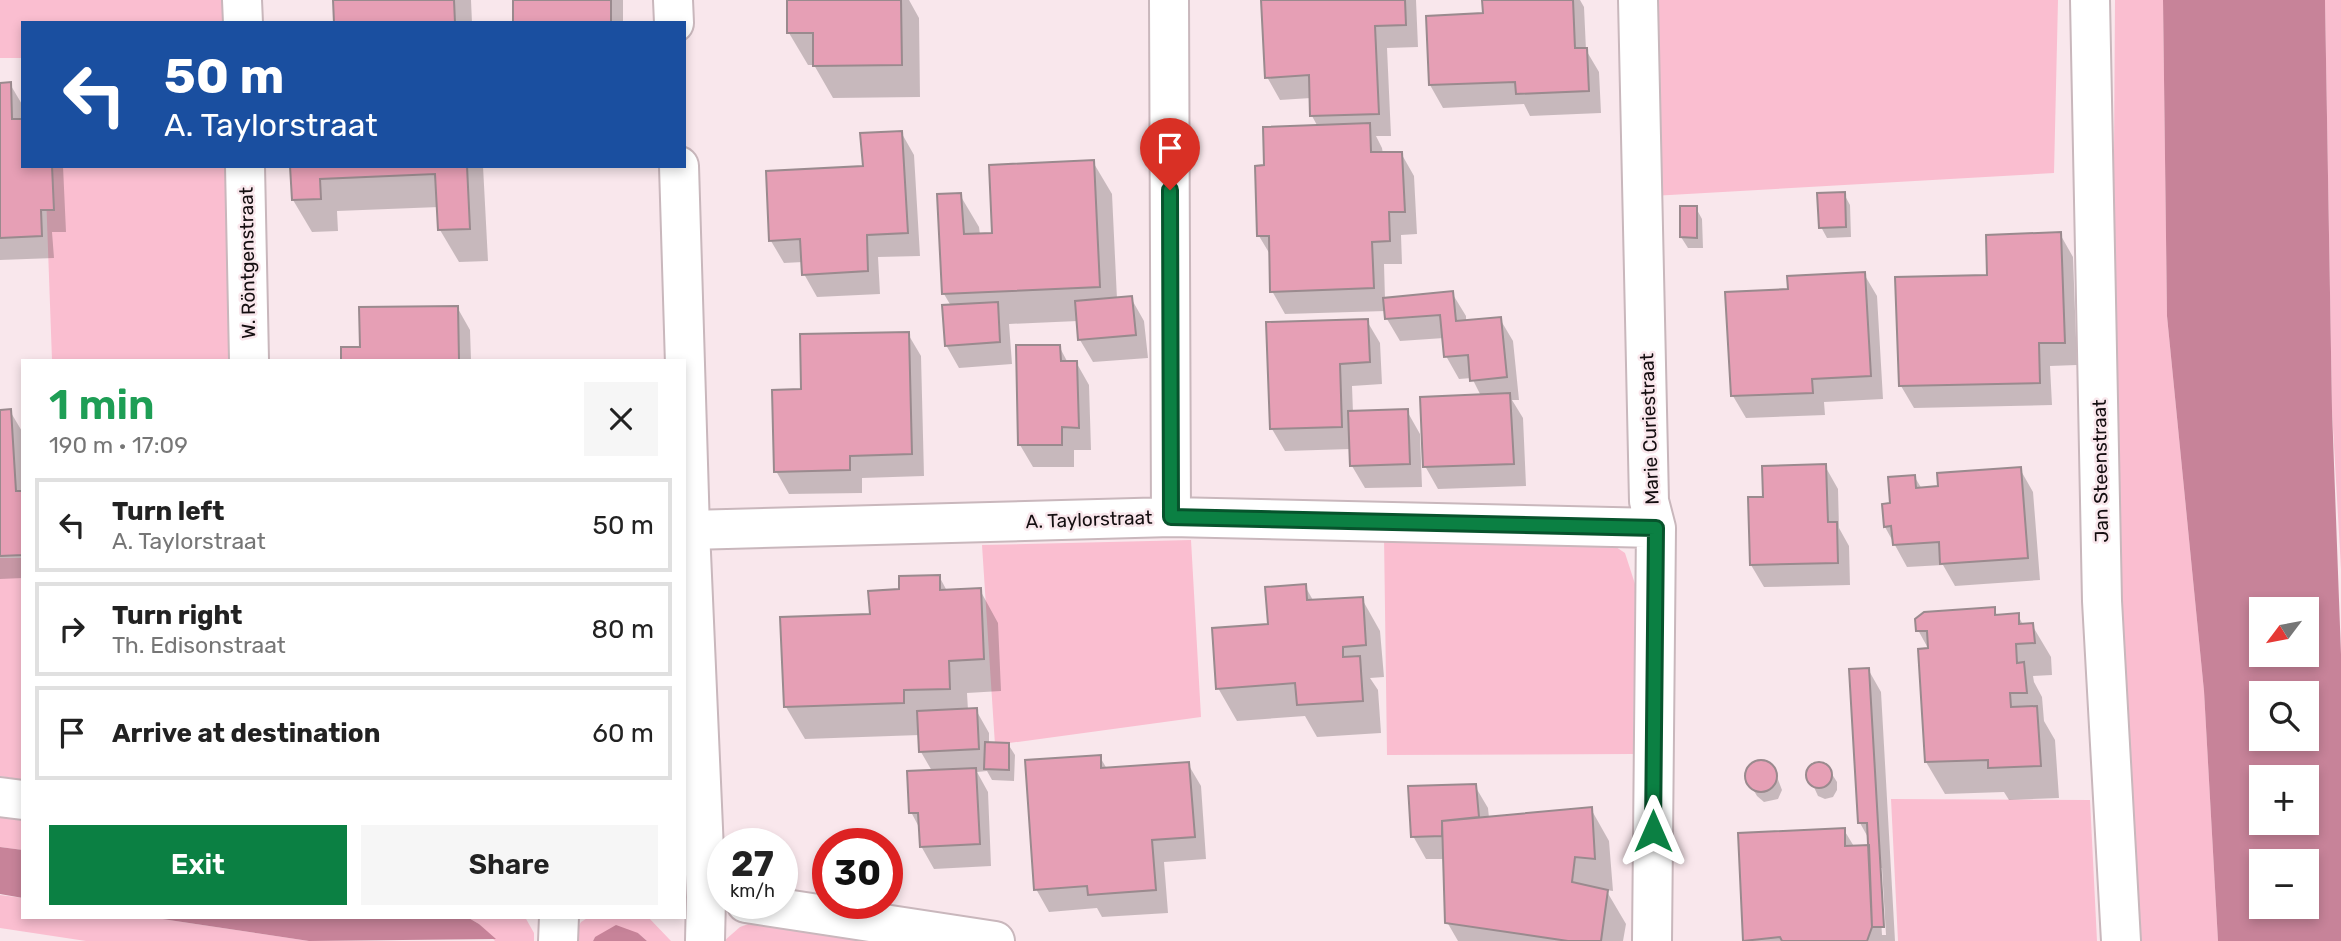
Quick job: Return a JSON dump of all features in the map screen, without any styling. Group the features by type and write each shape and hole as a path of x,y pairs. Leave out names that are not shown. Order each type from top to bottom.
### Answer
{"street":[{"path":"242,0 243,21"},
{"path":"673,0 674,21"},
{"path":"1168,0 1171,517"},
{"name":"Marie Curiestraat","path":"1638,0 1649,502 1656,528 1652,941"},
{"name":"Jan Steenstraat","path":"2090,0 2102,601 2121,941"},
{"name":"W. Röntgenstraat","path":"246,168 249,359"},
{"path":"678,168 684,359"},
{"path":"686,409 705,941"},
{"name":"A. Taylorstraat","path":"690,530 1171,517 1656,528"},
{"path":"0,797 21,800"},
{"path":"798,911 995,941"},
{"path":"558,941 559,919"}],"shaded area":[{"path":"0,0 230,0 230,21 21,21 21,58 0,58"},
{"path":"1646,0 2058,0 2054,173 1652,196"},
{"path":"2115,0 2163,0 2167,316 2204,691 2218,941 2128,941 2113,306"},
{"path":"2163,0 2325,0 2332,410 2341,654 2341,941 2218,941 2204,691 2167,316"},
{"path":"2325,0 2341,0 2341,569 2332,410"},
{"path":"45,168 233,168 236,359 52,359"},
{"path":"1598,535 1625,553 1635,584 1633,754 1387,755 1384,536"},
{"path":"1191,540 1201,717 995,745 982,545"},
{"path":"0,558 21,558 21,780 0,776"},
{"path":"1891,799 2090,800 2097,941 1898,941"},
{"path":"0,812 21,815 21,850 0,847"},
{"path":"0,847 21,850 21,898 0,894"},
{"path":"0,895 21,898 21,919 162,919 309,941 86,941 0,928"},
{"path":"162,919 470,919 496,939 309,941"},
{"path":"470,919 526,919 534,933 534,941 495,941"},
{"path":"586,919 650,919 671,941 647,941 638,933 595,937 593,941 570,941 581,922"},
{"path":"757,921 878,941 724,941 740,927"},
{"path":"616,925 638,933 647,941 593,941 595,937"}],"building":[{"path":"333,0 454,0 455,21 334,21"},
{"path":"513,0 611,0 611,21 513,21"},
{"path":"787,0 901,0 902,65 813,66 813,33 787,33"},
{"path":"1261,0 1405,0 1406,25 1375,26 1379,114 1310,116 1309,75 1265,78"},
{"path":"1482,0 1573,0 1575,48 1587,48 1589,91 1516,94 1515,82 1429,85 1426,16 1483,13"},
{"path":"11,82 12,119 21,119 21,168 52,168 54,210 41,210 42,236 0,238 0,83"},
{"path":"1370,123 1371,152 1402,152 1405,212 1389,212 1390,241 1372,242 1374,288 1270,292 1269,236 1257,236 1255,166 1264,165 1263,127"},
{"path":"902,131 908,233 867,235 868,271 802,275 800,239 769,241 766,171 863,166 860,133"},
{"path":"1094,160 1100,287 942,294 937,194 961,193 964,234 992,233 989,165"},
{"path":"290,168 467,168 470,229 438,230 435,174 320,179 321,199 292,200"},
{"path":"1845,192 1846,227 1819,228 1817,193"},
{"path":"1680,206 1697,206 1697,238 1680,237"},
{"path":"2061,232 2065,343 2039,343 2040,383 1899,386 1895,277 1987,275 1986,235"},
{"path":"1865,272 1871,376 1812,379 1813,393 1731,396 1725,292 1788,289 1787,276"},
{"path":"1453,291 1456,321 1501,317 1507,377 1470,381 1468,355 1444,357 1440,315 1385,319 1383,298"},
{"path":"1132,296 1136,335 1078,340 1075,301"},
{"path":"998,302 1000,342 945,346 942,305"},
{"path":"458,306 459,359 341,359 341,347 360,347 359,307"},
{"path":"1368,319 1370,362 1340,364 1342,427 1270,429 1266,322"},
{"path":"909,332 912,454 850,456 850,470 774,472 772,390 801,389 800,334"},
{"path":"1016,345 1060,345 1061,361 1077,361 1079,428 1062,427 1062,445 1018,445"},
{"path":"1510,393 1514,464 1423,467 1420,397"},
{"path":"11,409 16,491 21,491 21,555 0,556 0,410"},
{"path":"1408,409 1410,464 1350,466 1348,411"},
{"path":"1826,464 1828,522 1837,522 1838,563 1750,565 1748,497 1763,497 1762,466"},
{"path":"2021,467 2028,558 1940,564 1939,542 1893,545 1891,526 1884,527 1882,504 1890,503 1888,477 1915,475 1916,488 1938,486 1937,473"},
{"path":"940,575 940,590 981,588 984,659 949,661 950,689 904,690 904,703 784,707 780,617 870,614 868,591 899,589 899,576"},
{"path":"1306,584 1307,600 1363,597 1366,645 1343,647 1343,657 1360,656 1363,701 1297,705 1295,683 1216,689 1212,628 1268,624 1265,587"},
{"path":"1995,607 1995,615 2019,613 2019,624 2033,623 2035,643 2016,644 2017,663 2024,662 2027,693 2010,693 2011,707 2037,706 2041,766 1988,768 1988,760 1925,762 1918,649 1928,648 1927,631 1916,631 1915,619 1924,612"},
{"path":"1869,668 1884,927 1872,927 1867,823 1858,823 1849,669"},
{"path":"977,708 979,749 919,752 917,711"},
{"path":"985,742 1009,743 1009,770 984,769"},
{"path":"1101,755 1101,768 1189,762 1195,837 1152,840 1156,890 1088,895 1087,886 1034,890 1025,760"},
{"path":"1761,760 1772,765 1777,776 1772,787 1761,792 1750,787 1745,776 1750,765"},
{"path":"1819,762 1828,766 1832,775 1828,784 1819,788 1810,784 1806,775 1810,766"},
{"path":"976,768 980,844 920,847 918,813 909,813 907,771"},
{"path":"1476,784 1479,817 1442,821 1442,836 1411,837 1408,786"},
{"path":"1592,807 1595,859 1575,857 1572,882 1608,890 1601,941 1568,941 1445,923 1442,821"},
{"path":"1845,828 1845,846 1869,845 1872,927 1867,941 1782,941 1780,937 1743,941 1738,833"}],"route":[{"path":"1170,190 1171,517 1656,528 1653,831"}]}
